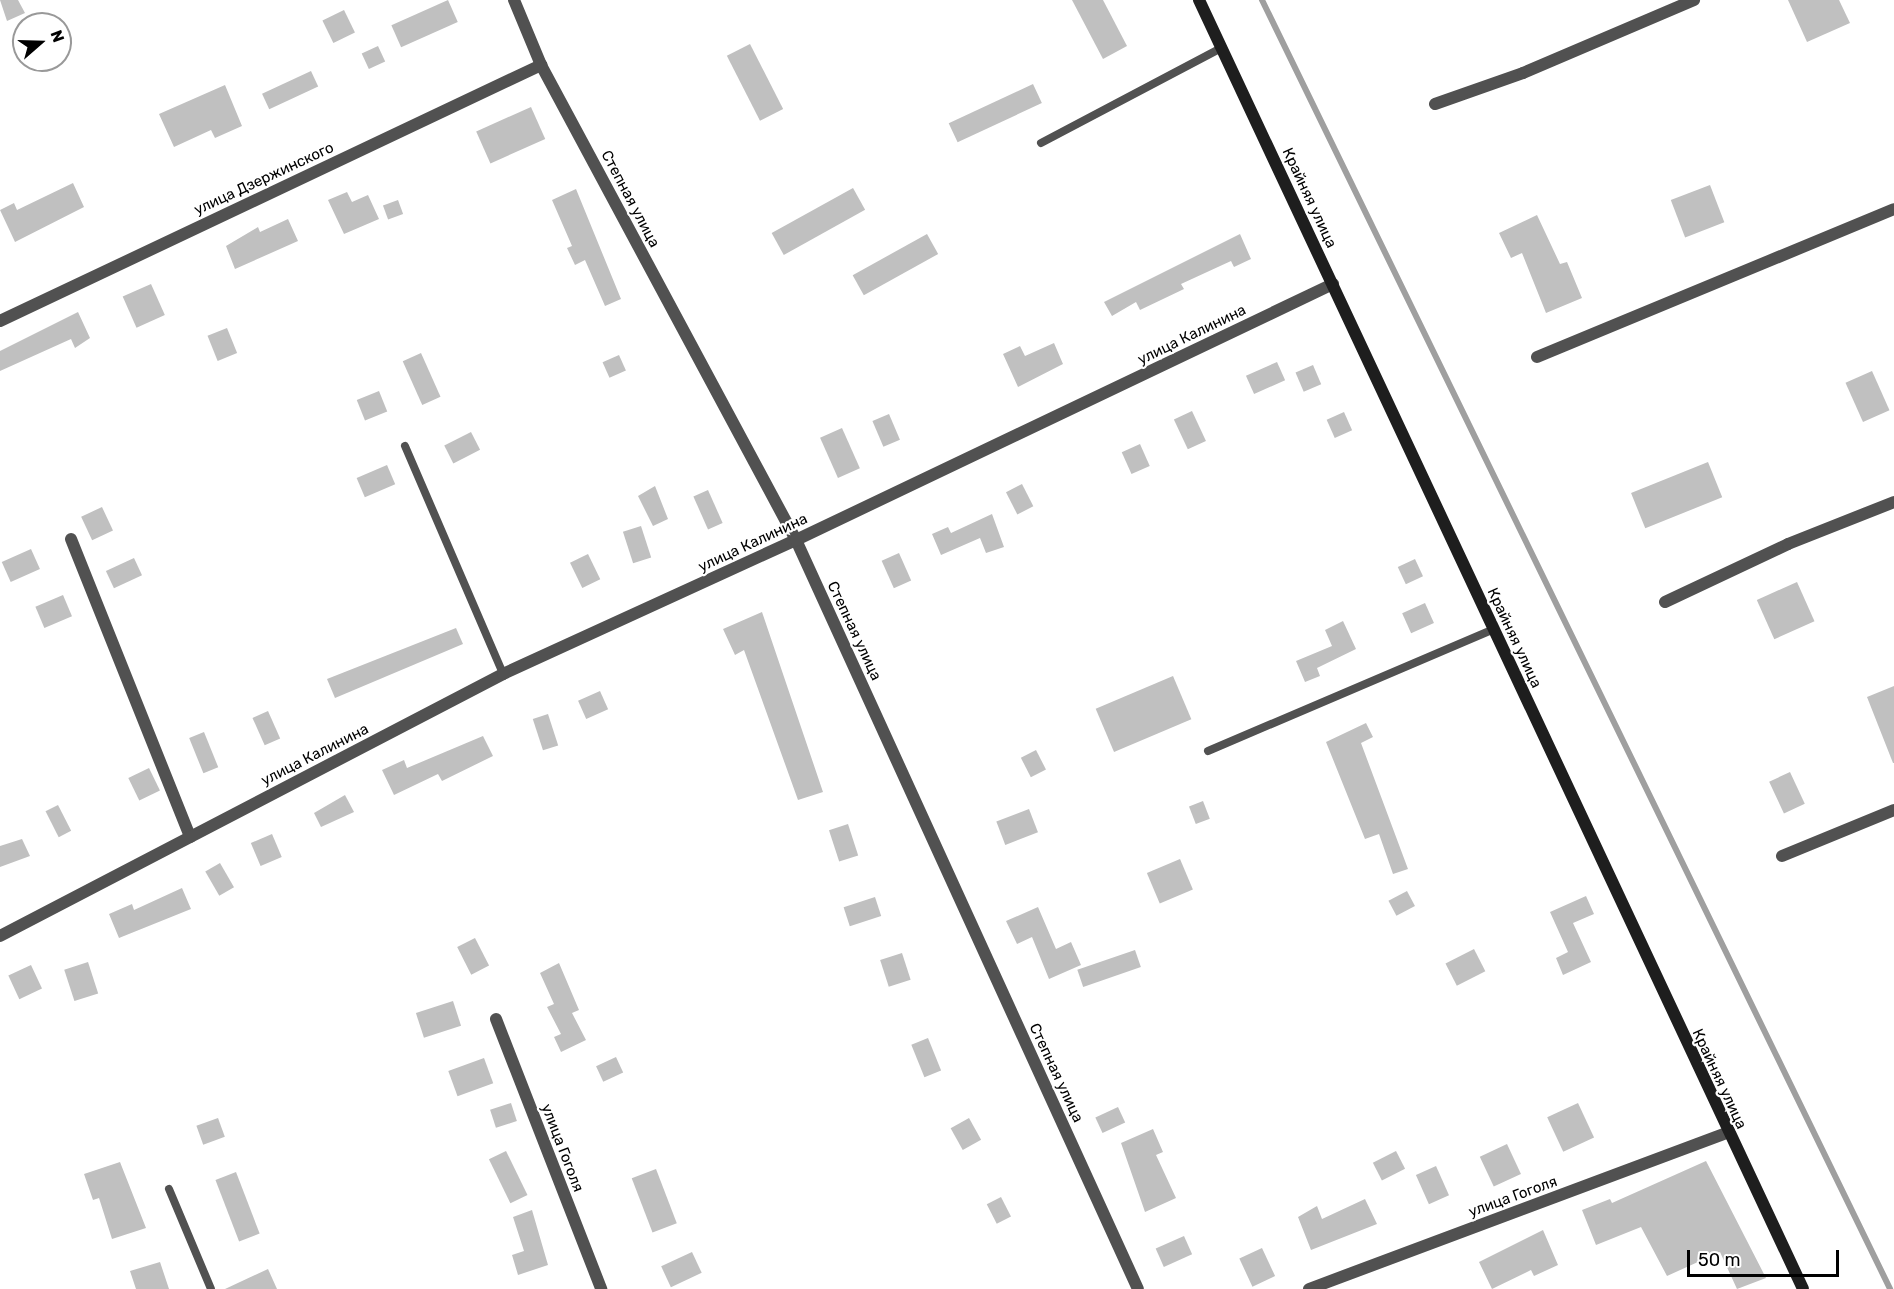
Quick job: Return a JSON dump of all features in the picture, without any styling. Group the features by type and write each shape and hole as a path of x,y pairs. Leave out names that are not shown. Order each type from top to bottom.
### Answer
{"main road":[{"name":"Крайняя улица","path":"1198,0 1494,629 1727,1134 1803,1289"}],"street":[{"name":"Степная улица","path":"514,0 542,65 796,540 1138,1289"},
{"path":"1435,104 1523,73 1694,0"},
{"name":"улица Дзержинского","path":"0,321 542,65"},
{"path":"1537,357 1894,209"},
{"name":"улица Калинина","path":"0,936 503,674 796,540 1333,284"},
{"path":"1665,602 1788,544 1894,502"},
{"path":"71,539 190,837"},
{"path":"1782,856 1894,810"},
{"name":"улица Гоголя","path":"496,1018 601,1289"},
{"name":"улица Гоголя","path":"1309,1289 1727,1134"}],"lane":[{"path":"1041,143 1221,48"},
{"path":"405,446 503,674"},
{"path":"1208,751 1494,629"},
{"path":"169,1189 211,1289"}],"building":[{"path":"0,0 18,0 24,12 12,12 12,19 7,21"},
{"path":"448,0 458,22 401,47 391,25"},
{"path":"1072,0 1103,0 1127,46 1103,59"},
{"path":"1788,0 1839,0 1850,23 1807,42"},
{"path":"344,10 355,32 333,43 322,21"},
{"path":"750,44 783,109 760,121 727,56"},
{"path":"378,46 385,61 369,69 362,54"},
{"path":"311,71 318,86 269,109 262,94"},
{"path":"1033,84 1042,103 958,142 949,123"},
{"path":"225,85 242,126 215,138 211,130 174,147 159,114"},
{"path":"531,107 545,139 490,163 476,131"},
{"path":"73,183 84,207 15,242 0,210 14,203 17,210"},
{"path":"1710,185 1724,222 1685,237 1671,200"},
{"path":"853,188 865,210 784,255 772,233"},
{"path":"576,189 621,299 605,306 585,260 575,265 567,248 572,246 552,200"},
{"path":"347,192 352,202 368,195 379,219 344,234 328,200"},
{"path":"398,200 403,214 388,220 383,205"},
{"path":"1537,215 1560,264 1567,262 1582,298 1546,313 1522,253 1511,258 1499,233"},
{"path":"288,219 298,241 235,269 226,246 258,227 260,232"},
{"path":"927,234 938,254 864,295 853,275"},
{"path":"1240,234 1251,259 1234,267 1231,261 1181,284 1184,289 1140,310 1136,302 1112,316 1104,302"},
{"path":"151,284 165,315 137,328 123,297"},
{"path":"78,312 90,338 75,348 71,339 0,371 0,351"},
{"path":"227,328 237,353 218,361 208,336"},
{"path":"1054,343 1063,364 1018,387 1003,354 1020,346 1025,356"},
{"path":"421,353 441,397 422,405 403,361"},
{"path":"619,355 626,371 609,378 603,362"},
{"path":"1277,362 1285,380 1254,394 1246,376"},
{"path":"1313,365 1321,384 1304,392 1296,372"},
{"path":"1872,371 1889,410 1863,422 1846,383"},
{"path":"379,391 387,411 365,420 357,400"},
{"path":"1192,411 1206,441 1188,449 1174,419"},
{"path":"1344,412 1352,430 1335,438 1327,420"},
{"path":"889,414 900,440 883,447 872,421"},
{"path":"842,428 860,468 838,478 820,438"},
{"path":"471,432 480,450 453,463 444,446"},
{"path":"1140,444 1150,466 1131,474 1122,452"},
{"path":"1708,462 1722,497 1645,528 1631,493"},
{"path":"387,465 395,484 365,497 357,478"},
{"path":"1022,484 1033,506 1017,514 1006,492"},
{"path":"655,486 668,519 653,526 638,496"},
{"path":"708,490 723,523 708,529 693,497"},
{"path":"102,507 113,531 92,540 81,517"},
{"path":"992,514 1004,547 986,553 980,538 941,555 932,534 948,527 951,533"},
{"path":"641,526 651,557 633,563 623,532"},
{"path":"31,549 40,569 11,582 2,562"},
{"path":"899,553 911,580 894,588 882,561"},
{"path":"588,554 600,579 582,588 570,563"},
{"path":"134,558 142,575 114,588 106,571"},
{"path":"1415,559 1423,576 1406,584 1398,567"},
{"path":"1797,582 1814,621 1774,639 1757,600"},
{"path":"63,595 72,616 44,628 35,607"},
{"path":"1425,603 1434,623 1411,633 1402,613"},
{"path":"762,612 823,792 798,800 744,650 735,655 723,629"},
{"path":"1343,621 1356,649 1317,668 1320,676 1305,682 1296,661 1332,646 1325,630"},
{"path":"456,628 463,644 335,698 327,679"},
{"path":"1173,676 1191,719 1114,752 1096,709"},
{"path":"1894,686 1894,763 1893,763 1867,697"},
{"path":"600,691 608,709 586,719 578,701"},
{"path":"268,711 280,738 265,745 252,718"},
{"path":"548,714 558,745 543,750 533,719"},
{"path":"1366,723 1373,737 1361,743 1408,869 1393,874 1379,834 1365,839 1326,742"},
{"path":"204,732 218,767 203,773 189,738"},
{"path":"483,736 493,756 442,781 438,774 394,795 382,770 404,760 407,768"},
{"path":"1036,750 1046,770 1031,777 1021,758"},
{"path":"149,768 160,790 139,801 128,778"},
{"path":"1790,772 1805,804 1784,813 1769,782"},
{"path":"345,795 354,812 321,827 314,813"},
{"path":"1203,801 1210,819 1196,824 1189,806"},
{"path":"58,805 71,831 59,837 46,811"},
{"path":"1029,809 1038,832 1005,845 996,822"},
{"path":"848,824 858,855 839,862 829,830"},
{"path":"272,834 282,857 261,866 251,843"},
{"path":"22,839 30,856 0,867 0,846"},
{"path":"1180,859 1193,889 1160,903 1147,873"},
{"path":"220,863 234,887 219,896 205,872"},
{"path":"182,888 191,909 119,938 109,914 132,904 134,910"},
{"path":"1407,891 1415,906 1396,916 1388,901"},
{"path":"1586,896 1594,914 1573,923 1591,962 1563,975 1556,958 1568,952 1550,912"},
{"path":"875,897 881,916 850,926 844,907"},
{"path":"1038,907 1056,949 1071,942 1081,965 1049,979 1032,937 1017,944 1006,921"},
{"path":"475,938 489,966 471,975 457,947"},
{"path":"1474,949 1485,971 1457,986 1445,964"},
{"path":"1135,950 1141,967 1083,987 1077,970"},
{"path":"902,953 911,980 889,987 880,960"},
{"path":"88,962 98,993 74,1001 64,970"},
{"path":"559,963 579,1010 572,1013 586,1040 561,1052 554,1037 561,1034 547,1007 554,1004 540,973"},
{"path":"31,965 42,989 19,999 8,976"},
{"path":"453,1001 461,1026 424,1038 416,1013"},
{"path":"928,1038 941,1070 924,1077 911,1045"},
{"path":"616,1057 623,1072 603,1082 596,1066"},
{"path":"484,1058 493,1083 458,1096 448,1071"},
{"path":"511,1103 517,1121 496,1128 490,1110"},
{"path":"1578,1103 1594,1137 1563,1152 1547,1117"},
{"path":"1118,1107 1125,1122 1103,1133 1095,1118"},
{"path":"218,1118 225,1137 203,1145 196,1126"},
{"path":"969,1118 981,1140 963,1150 951,1128"},
{"path":"1153,1129 1163,1152 1156,1155 1176,1198 1145,1212 1121,1143"},
{"path":"1507,1144 1521,1174 1494,1187 1480,1157"},
{"path":"506,1151 527,1195 510,1203 489,1159"},
{"path":"1396,1151 1405,1169 1382,1181 1373,1163"},
{"path":"1706,1161 1766,1278 1737,1289 1720,1252 1667,1276 1641,1227 1596,1245 1582,1210 1610,1199 1612,1203"},
{"path":"120,1162 146,1228 112,1239 99,1198 93,1200 84,1174"},
{"path":"1436,1166 1449,1195 1429,1204 1416,1175"},
{"path":"656,1169 677,1223 653,1232 632,1178"},
{"path":"236,1172 260,1234 239,1242 215,1180"},
{"path":"1001,1197 1011,1217 997,1224 987,1204"},
{"path":"1365,1199 1377,1224 1311,1250 1298,1217 1317,1206 1322,1219"},
{"path":"532,1210 548,1265 518,1275 512,1255 524,1251 513,1217"},
{"path":"1543,1230 1558,1265 1534,1276 1531,1270 1492,1289 1479,1262"},
{"path":"1184,1236 1192,1254 1164,1267 1156,1249"},
{"path":"1262,1248 1275,1276 1252,1287 1239,1259"},
{"path":"692,1252 702,1273 671,1287 661,1266"},
{"path":"160,1262 169,1289 136,1289 130,1271"},
{"path":"268,1269 277,1289 225,1289"}],"waterway":[{"path":"1262,0 1890,1289"}]}
